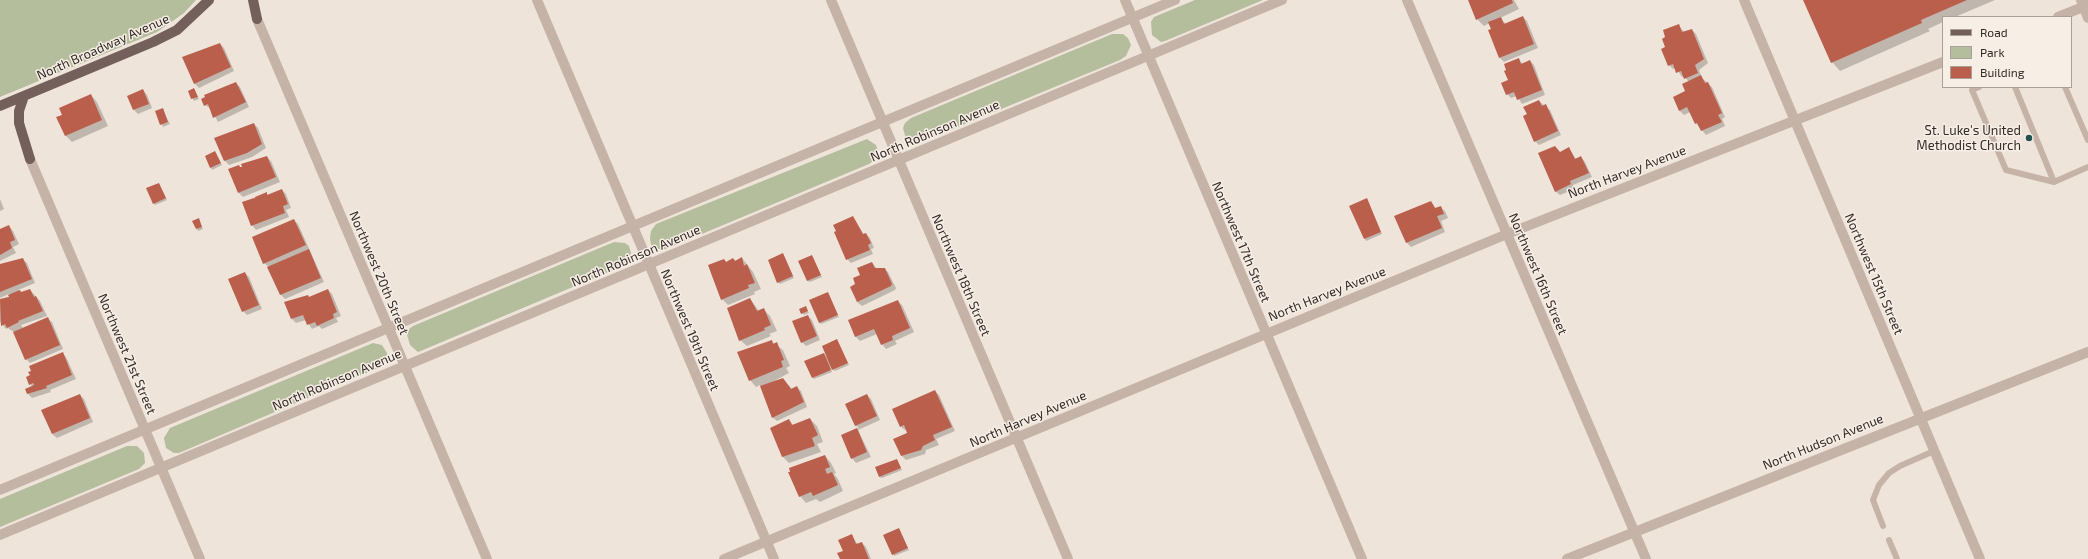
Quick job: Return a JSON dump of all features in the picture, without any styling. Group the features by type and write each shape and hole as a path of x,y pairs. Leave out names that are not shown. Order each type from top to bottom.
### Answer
{"main road":[{"name":"North Broadway Avenue","path":"0,106 153,42 177,30 208,0"},
{"path":"253,0 257,19"},
{"path":"24,96 19,111 19,123 30,159"}],"street":[{"name":"Northwest 19th Street","path":"537,0 648,265 774,559"},
{"name":"Northwest 18th Street","path":"831,0 1068,559"},
{"name":"Northwest 17th Street","path":"1125,0 1362,559"},
{"path":"0,490 1175,0"},
{"name":"North Robinson Avenue","path":"0,535 1282,0"},
{"name":"Northwest 16th Street","path":"1407,0 1646,559"},
{"name":"Northwest 15th Street","path":"1744,0 1980,559"},
{"path":"2060,16 2084,4 2088,18"},
{"name":"Northwest 20th Street","path":"257,19 487,559"},
{"name":"North Harvey Avenue","path":"724,559 1017,438 1265,333 1507,234 1942,62"},
{"name":"Northwest 21st Street","path":"30,159 200,559"},
{"name":"North Hudson Avenue","path":"1567,559 1634,531 2088,352"}],"lane":[{"path":"1977,88 1972,90 2006,170 2054,182 2088,167"},
{"path":"2015,88 2054,182"},
{"path":"2065,88 2088,140"},
{"path":"1883,526 1874,500 1879,485 1889,473 1900,466 1934,451"},
{"path":"1889,540 1898,559"}],"green space":[{"path":"0,0 196,0 184,13 157,32 0,97"},
{"path":"1195,0 1263,0 1165,41 1161,42 1152,35 1151,22 1154,17"},
{"path":"1112,34 1123,34 1128,38 1131,45 1126,56 1120,60 919,143 914,143 906,139 903,128 905,123 911,118"},
{"path":"867,139 876,145 878,152 877,158 869,164 666,249 658,249 651,245 651,231 656,224"},
{"path":"614,242 625,243 629,246 631,253 629,262 625,265 418,352 410,345 407,335 409,329 413,326"},
{"path":"373,343 382,345 387,353 386,361 380,367 179,453 174,453 166,448 164,438 170,428"},
{"path":"127,446 137,446 144,453 145,463 139,469 0,527 0,499"}],"building":[{"path":"1468,0 1512,0 1513,3 1476,20"},
{"path":"1803,0 1967,0 1921,20 1922,23 1831,63"},
{"path":"1523,16 1534,44 1499,58 1488,30 1491,29 1488,22 1501,17 1504,24"},
{"path":"1679,24 1682,32 1692,29 1704,59 1695,65 1698,73 1684,79 1681,71 1676,73 1673,64 1668,66 1661,49 1665,47 1662,39 1665,37 1663,30"},
{"path":"220,43 231,67 194,84 182,57"},
{"path":"1519,58 1521,64 1530,60 1542,90 1517,100 1514,92 1506,95 1501,83 1508,80 1504,71 1506,70 1504,64"},
{"path":"1701,75 1705,83 1708,82 1722,113 1718,115 1722,122 1701,131 1697,123 1695,124 1687,107 1679,111 1673,97 1685,91 1682,84"},
{"path":"236,82 246,102 213,118 208,104 204,106 201,99 205,97 204,95"},
{"path":"194,88 198,97 191,99 188,91"},
{"path":"143,89 149,104 133,110 127,96"},
{"path":"91,94 102,120 65,136 56,117 62,115 59,108"},
{"path":"1539,100 1542,106 1546,104 1558,131 1534,142 1523,116 1527,114 1523,107"},
{"path":"163,108 168,122 160,125 155,111"},
{"path":"254,123 262,144 247,153 224,161 214,138"},
{"path":"1555,146 1560,152 1569,147 1575,159 1581,156 1589,173 1570,181 1571,184 1555,192 1538,153"},
{"path":"215,151 221,163 210,168 205,156"},
{"path":"267,156 276,177 238,193 228,169 239,165 242,167 241,164"},
{"path":"159,183 166,198 153,204 146,188"},
{"path":"282,189 288,204 283,206 285,213 251,226 242,202 254,199 255,197 267,192 267,195"},
{"path":"1367,198 1381,232 1364,239 1349,206"},
{"path":"1431,201 1435,208 1441,206 1444,214 1437,216 1442,228 1406,243 1394,216"},
{"path":"853,216 863,234 866,233 871,243 868,245 870,250 846,260 834,232 836,231 833,225"},
{"path":"199,218 202,227 196,229 192,221"},
{"path":"294,219 306,245 263,264 252,237"},
{"path":"9,225 15,240 10,242 12,248 0,255 0,229"},
{"path":"309,249 321,278 280,295 267,267"},
{"path":"783,253 793,276 777,283 768,260"},
{"path":"812,255 821,275 807,281 798,261"},
{"path":"742,257 744,266 747,264 755,283 748,285 749,288 721,300 708,265 724,259 726,262 733,258 735,261"},
{"path":"23,258 32,279 0,292 0,264"},
{"path":"872,262 875,268 885,268 892,284 891,286 857,302 850,287 855,284 853,278 860,275 857,268"},
{"path":"245,272 259,305 242,312 228,279"},
{"path":"30,289 34,297 36,296 43,311 18,321 19,322 7,328 5,324 1,326 0,299 9,297 8,295 20,290 21,292"},
{"path":"328,289 337,312 333,314 334,318 317,326 315,322 307,325 303,315 291,319 284,302 308,295 309,297"},
{"path":"828,292 838,315 819,323 809,300"},
{"path":"750,298 757,311 764,308 771,325 764,328 765,330 739,341 727,308"},
{"path":"898,300 910,328 892,336 893,340 881,345 874,329 855,337 848,320"},
{"path":"806,306 808,311 801,314 799,309"},
{"path":"808,315 817,336 801,343 792,321"},
{"path":"48,317 60,345 25,360 13,332"},
{"path":"837,339 848,363 832,370 822,346"},
{"path":"772,340 773,344 777,342 784,360 781,361 783,367 749,381 737,352"},
{"path":"63,352 72,375 46,386 47,388 27,394 25,389 34,385 33,383 29,385 26,377 30,375 28,372 31,371 29,366"},
{"path":"824,353 831,370 812,378 804,361"},
{"path":"783,378 791,389 797,386 804,402 772,418 760,386"},
{"path":"935,390 952,427 933,435 935,440 923,446 921,450 901,456 893,439 907,433 904,425 900,427 892,409"},
{"path":"80,394 90,418 52,434 41,410"},
{"path":"867,394 877,416 855,426 845,404"},
{"path":"810,418 818,435 812,438 815,446 782,457 770,428 789,419 792,425"},
{"path":"857,428 867,452 851,459 841,435"},
{"path":"825,455 830,467 825,469 827,474 832,472 838,485 813,496 811,492 799,497 788,472 790,472 789,468"},
{"path":"897,459 901,468 879,477 875,467"},
{"path":"899,528 908,548 892,555 883,535"},
{"path":"852,534 856,544 862,542 869,559 840,559 837,553 843,551 838,540"}],"place":[{"name":"St. Luke's United Methodist Church","path":"2029,138"}]}
